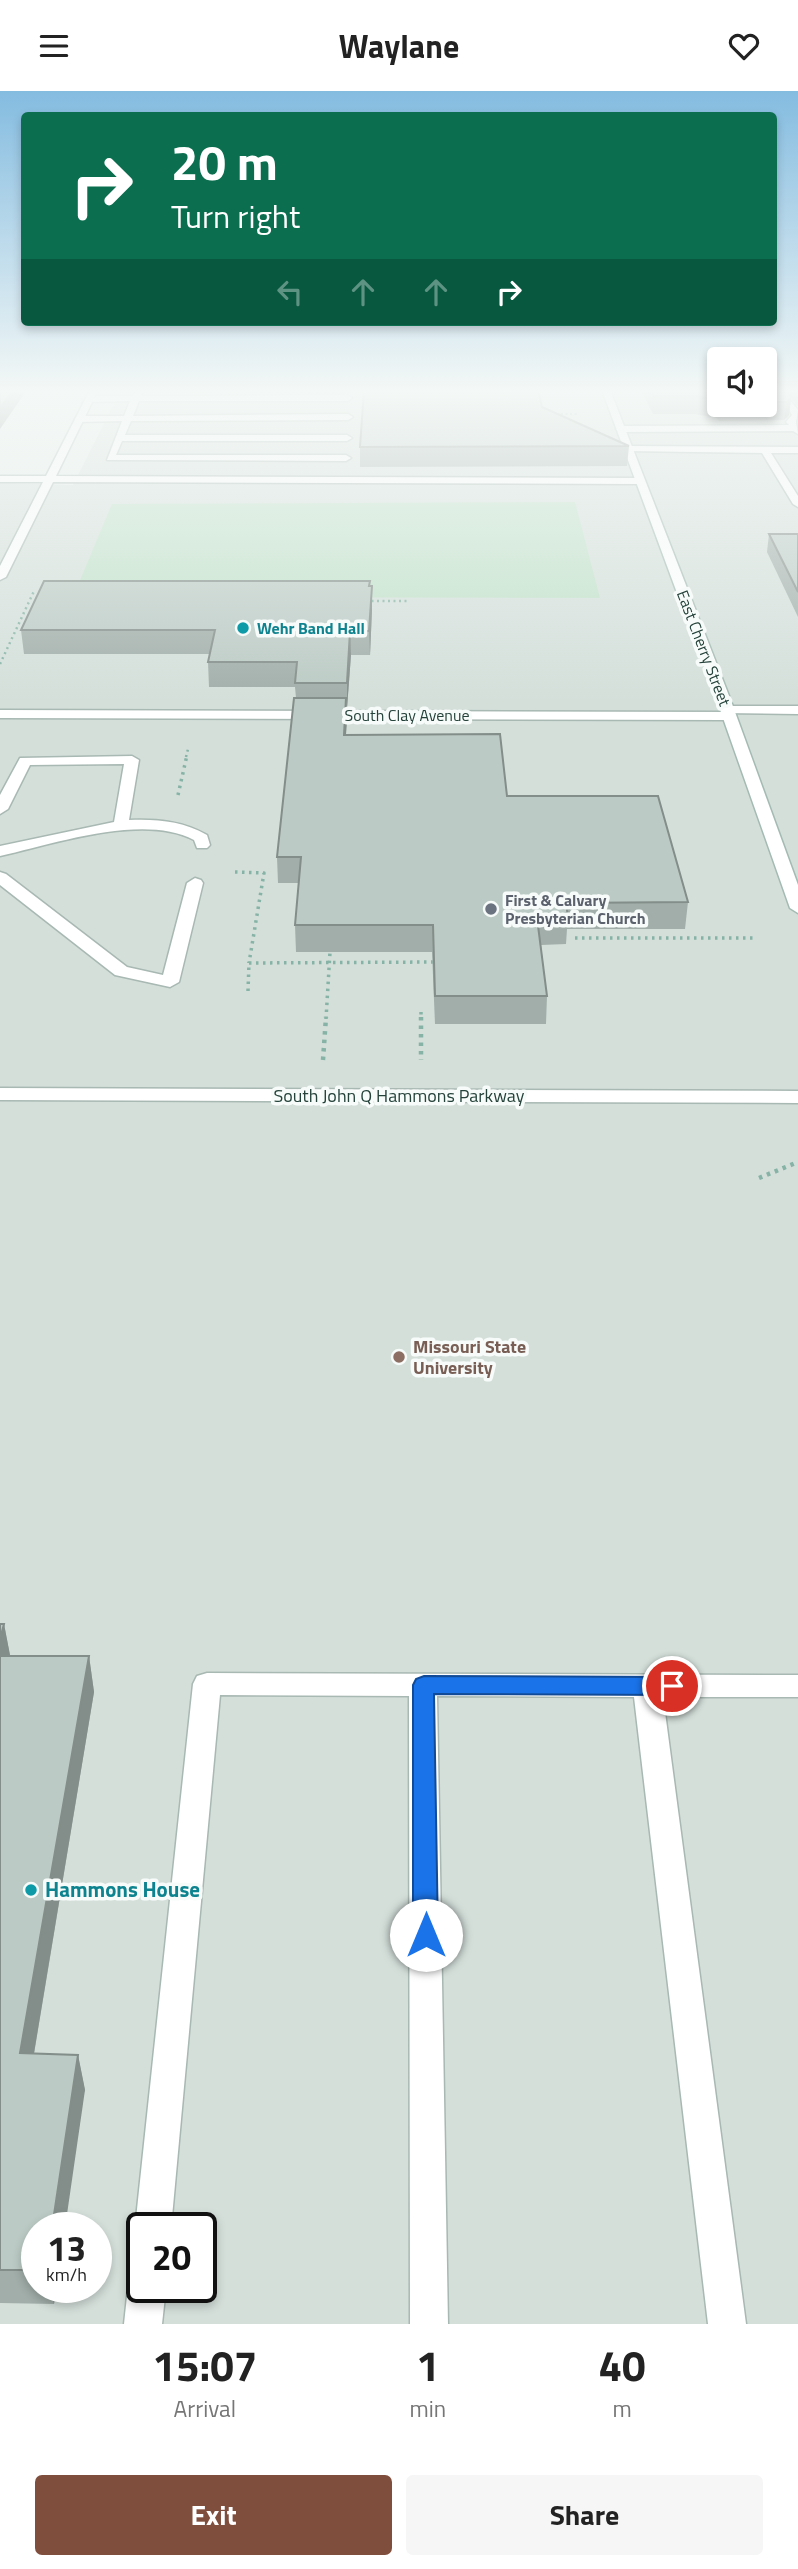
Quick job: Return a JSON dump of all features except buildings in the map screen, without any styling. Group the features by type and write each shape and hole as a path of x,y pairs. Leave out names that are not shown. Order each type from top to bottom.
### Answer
{"street":[{"path":"0,577 42,494"},
{"name":"East Cherry Street","path":"645,494 797,903"},
{"name":"South Clay Avenue","path":"0,714 728,713 798,710"},
{"path":"0,809 25,761 132,760 121,825"},
{"path":"0,852 121,825 168,824 185,828 202,838 202,845"},
{"path":"0,877 121,971 170,982 195,883"},
{"name":"South John Q Hammons Parkway","path":"0,1094 798,1097"},
{"path":"155,2212 206,1684 798,1686"},
{"path":"424,1685 429,2324"},
{"path":"647,1686 727,2324"},
{"path":"143,2324 145,2303"}],"path":[{"path":"356,601 410,601"},
{"path":"177,800 188,750"},
{"path":"235,873 264,873 249,963 248,991"},
{"path":"575,938 756,938"},
{"path":"323,1068 330,952"},
{"path":"249,963 433,962"},
{"path":"421,1012 421,1068"},
{"path":"760,1178 798,1162"}],"shaded area":[{"name":"Missouri State University","path":"0,494 798,494 798,2324 0,2324"}],"green space":[{"path":"575,502 600,598 73,597 112,504"}],"place":[{"name":"Wehr Band Hall","path":"243,628"},
{"name":"First & Calvary Presbyterian Church","path":"491,909"},
{"name":"Missouri State University","path":"399,1357"},
{"name":"Hammons House","path":"31,1890"}],"route":[{"path":"426,1935 424,1685 672,1686"}]}
